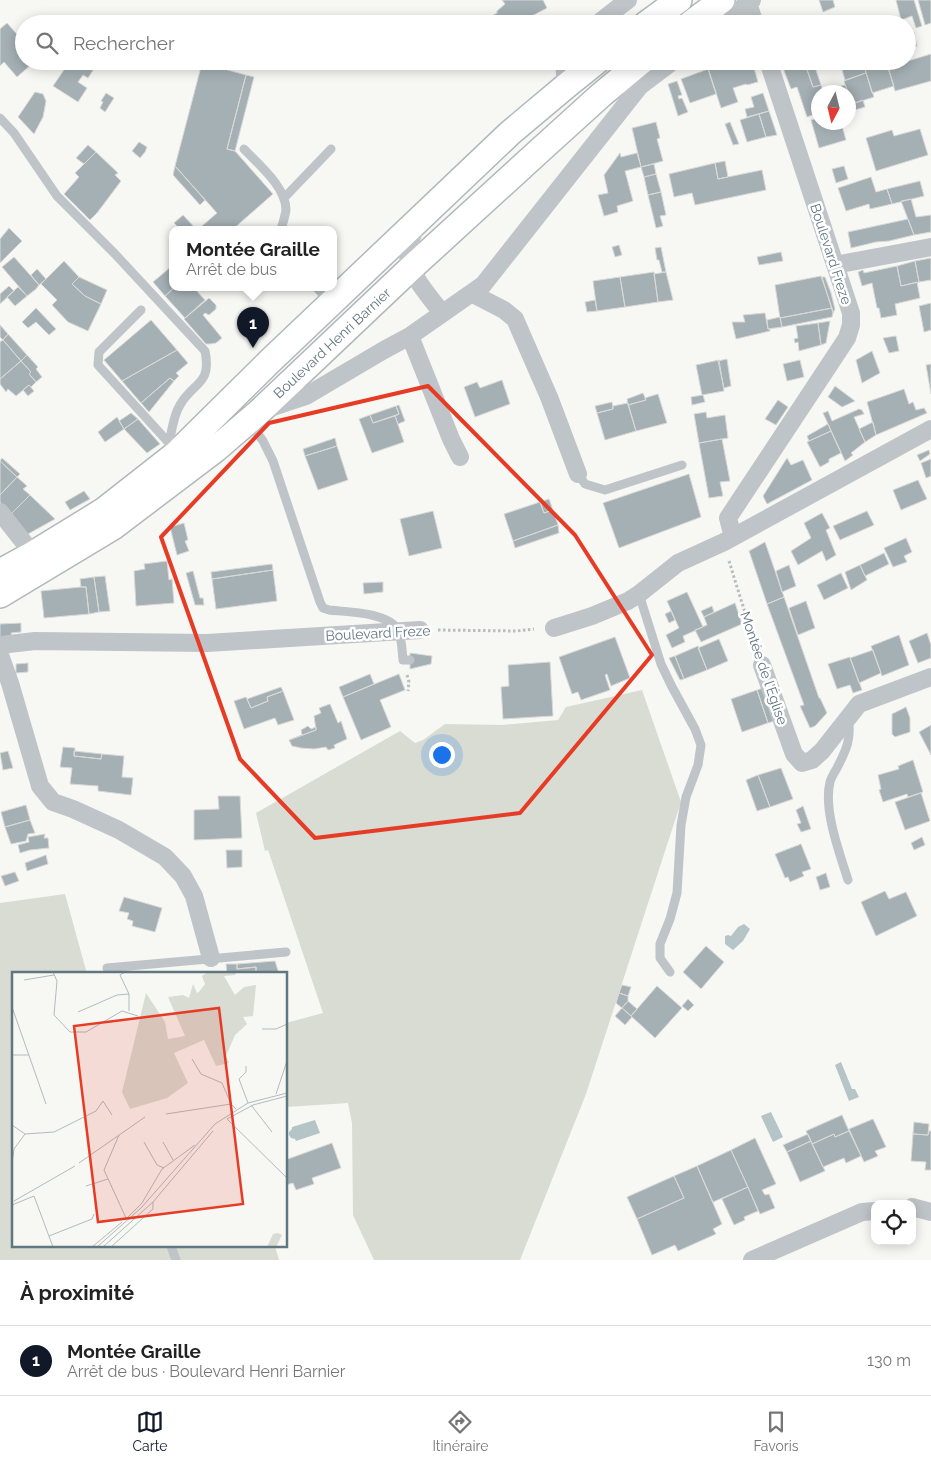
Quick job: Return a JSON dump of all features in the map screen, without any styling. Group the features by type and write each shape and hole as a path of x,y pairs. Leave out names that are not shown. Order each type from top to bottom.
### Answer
{"main road":[{"path":"658,15 679,0"},
{"path":"702,15 722,0"},
{"name":"Boulevard Henri Barnier","path":"337,284 418,220 510,133 586,70"},
{"name":"Boulevard Henri Barnier","path":"0,595 113,527 216,449 254,416 410,269 631,70"},
{"name":"Boulevard Henri Barnier","path":"0,572 103,511 269,362 323,295"}],"street":[{"path":"609,15 628,0"},
{"path":"732,15 750,1 754,15"},
{"path":"565,70 566,86"},
{"path":"254,416 306,396 410,336 484,285 640,86 660,70"},
{"name":"Boulevard Freze","path":"733,537 728,518 846,338 851,325 851,313 771,70"},
{"path":"418,220 410,241 408,255 410,269 442,314"},
{"path":"835,265 931,247"},
{"path":"473,294 504,310 515,319 549,397 578,474"},
{"path":"410,336 460,457"},
{"path":"554,628 592,616 628,601 678,563 733,537 931,429"},
{"path":"0,512 33,554"},
{"name":"Boulevard Freze","path":"0,644 35,641 207,643 420,630"},
{"path":"0,655 40,786 53,802 119,830 165,857 183,876 194,896 211,958"},
{"name":"Montée de l'Église","path":"762,665 794,754 802,763 812,760 822,751 848,717"},
{"path":"848,717 859,704 931,678"},
{"path":"916,1208 931,1212"},
{"path":"752,1260 862,1212 871,1211"}],"lane":[{"path":"0,118 14,133 57,196 205,351 208,364 203,380 181,403 176,412 173,448"},
{"path":"244,149 279,187 284,198 286,210 282,226"},
{"path":"284,198 332,149"},
{"path":"141,310 99,352 98,365 173,448"},
{"path":"254,416 273,461 323,608 383,618 391,623 399,632 403,660 410,660"},
{"path":"578,474 585,484 605,490 682,465"},
{"path":"639,594 661,664 695,729 701,745 698,764 686,797 682,816 677,893 670,920 660,944 660,958 670,972"},
{"path":"848,717 850,729 848,746 830,782 828,801 834,836 848,880"},
{"path":"107,968 286,952"},
{"path":"172,1248 176,1260"}],"path":[{"name":"Montée de l'Église","path":"732,571 762,665"},
{"name":"Boulevard Freze","path":"420,630 517,631 554,628"},
{"path":"409,682 414,683"}],"highlighted area":[{"path":"428,386 575,535 652,655 520,813 315,838 240,759 161,537 269,423"}],"shaded area":[{"path":"642,690 681,802 586,1094 520,1260 374,1260 353,1215 352,1123 348,1103 288,1107 288,1022 323,1013 268,850 265,851 256,813 400,731 415,743 423,740 445,724 502,725 558,720 566,707"},
{"path":"65,894 86,972 12,972 12,1248 276,1248 279,1260 0,1260 0,903"},
{"path":"744,924 750,929 743,941 733,950 725,944 725,936 731,936 738,927"},
{"path":"841,1062 852,1089 855,1089 859,1097 849,1101 835,1065"},
{"path":"771,1112 783,1137 773,1142 761,1116"},
{"path":"315,1120 320,1133 296,1141 289,1135 292,1127"}],"building":[{"path":"502,0 543,0 547,8 534,15 493,15 505,4"},
{"path":"819,0 833,0 835,7 823,12"},
{"path":"896,0 914,0 922,26 916,28 916,15 900,15"},
{"path":"918,0 931,0 931,23 925,25"},
{"path":"7,23 15,32 15,70 25,70 17,77 4,62 0,66 0,29"},
{"path":"931,54 931,81 895,91 889,70 916,70 916,59"},
{"path":"64,70 93,70 88,78 83,75 78,82 87,88 78,102 53,86"},
{"path":"200,70 228,70 246,75 227,149 235,151 273,194 236,226 202,226 217,213 175,166"},
{"path":"708,70 716,94 690,103 681,79"},
{"path":"709,70 755,70 758,82 733,88 738,102 721,108"},
{"path":"784,70 807,70 812,85 811,116 807,117 797,87 791,89"},
{"path":"807,70 816,70 821,85 812,85"},
{"path":"842,70 865,70 866,73 845,80"},
{"path":"865,70 889,70 894,86 872,93"},
{"path":"866,73 874,97 856,103 856,85 845,85 844,81"},
{"path":"246,75 254,77 235,151 227,149"},
{"path":"677,81 682,95 678,96 679,99 682,98 688,112 678,116 668,84"},
{"path":"35,92 43,94 46,101 43,117 34,134 18,117"},
{"path":"106,93 114,98 105,112 100,108 103,102 101,101"},
{"path":"763,93 769,111 747,117 745,109 754,107 751,97"},
{"path":"863,100 865,107 856,110 856,102"},
{"path":"769,111 777,135 766,137 759,114"},
{"path":"759,114 766,137 747,142 740,120"},
{"path":"656,122 660,138 657,139 663,161 641,167 632,128"},
{"path":"730,122 739,144 733,145 725,124"},
{"path":"920,129 928,155 876,171 866,138 892,130 894,136"},
{"path":"814,130 843,130 846,140 819,148"},
{"path":"139,142 147,147 140,158 132,151"},
{"path":"88,145 96,152 84,164 76,158"},
{"path":"96,152 118,173 115,175 121,181 90,220 64,194 79,177 75,173"},
{"path":"620,153 621,157 637,153 641,167 625,171 633,201 617,206 618,212 604,216 598,195 608,193 604,175"},
{"path":"725,161 728,177 718,179 715,163"},
{"path":"715,163 718,179 762,170 766,190 695,205 692,193 674,197 669,174"},
{"path":"654,164 656,174 644,177 641,167"},
{"path":"175,166 205,200 200,205 173,175"},
{"path":"844,166 848,179 836,183 832,169"},
{"path":"656,174 661,192 648,195 644,177"},
{"path":"871,177 876,192 887,189 892,204 870,209 869,204 846,211 838,188"},
{"path":"920,181 924,196 892,204 887,189"},
{"path":"661,192 666,215 660,216 663,226 656,228 648,195"},
{"path":"911,199 916,217 931,215 931,232 914,235 901,201"},
{"path":"183,215 193,226 177,226 174,223"},
{"path":"908,219 914,235 851,248 848,232"},
{"path":"9,228 22,241 0,263 0,239"},
{"path":"619,245 622,255 615,257 612,247"},
{"path":"661,247 666,272 662,272 659,260 657,260 655,248"},
{"path":"781,252 783,261 759,265 757,257"},
{"path":"14,257 39,285 27,296 2,267"},
{"path":"931,258 931,280 919,282 915,261"},
{"path":"64,261 79,277 72,284 85,296 101,304 88,331 68,322 52,305 57,300 41,284"},
{"path":"915,261 919,282 901,286 897,266"},
{"path":"897,266 901,286 917,282 920,298 895,304 897,315 881,318 872,283 862,286 858,272 863,270 864,273"},
{"path":"169,268 169,291 171,291 165,296 153,282"},
{"path":"37,269 46,279 39,285 31,275"},
{"path":"654,272 658,302 625,307 620,277"},
{"path":"666,272 673,300 658,302 654,274"},
{"path":"821,276 832,308 780,318 775,285"},
{"path":"79,277 107,290 101,304 85,296 72,284"},
{"path":"620,277 625,307 597,311 593,281"},
{"path":"822,277 825,277 831,293 835,309 833,313"},
{"path":"9,286 14,291 0,304 0,294"},
{"path":"18,287 27,296 15,306 7,297"},
{"path":"171,291 197,291 205,300 185,318 165,296"},
{"path":"209,298 216,305 216,309 209,315 205,313 203,315 222,338 216,343 206,344 184,319"},
{"path":"595,300 597,311 587,312 585,302"},
{"path":"931,303 931,330 924,332 919,306"},
{"path":"36,308 56,329 49,335 36,322 28,328 22,322"},
{"path":"832,308 832,317 782,327 780,318"},
{"path":"765,313 770,331 736,339 732,322 745,322 743,315"},
{"path":"780,317 782,327 768,329 767,320"},
{"path":"151,320 177,350 122,381 104,360"},
{"path":"830,321 826,343 821,345 818,323"},
{"path":"818,323 821,345 799,351 798,342 795,343 794,339 798,338 796,326"},
{"path":"0,325 8,334 3,340 0,337"},
{"path":"8,334 27,355 21,361 3,340"},
{"path":"896,336 899,351 889,353 883,338"},
{"path":"3,340 21,361 0,379 0,342"},
{"path":"177,350 188,363 176,373 179,376 174,381 170,378 141,403 122,381"},
{"path":"872,351 880,373 862,383 856,360"},
{"path":"27,355 38,367 36,369 42,377 36,382 29,374 31,372 21,361"},
{"path":"727,359 731,386 724,388 718,361"},
{"path":"719,360 724,391 702,395 696,365"},
{"path":"800,360 804,377 787,381 783,364"},
{"path":"21,361 31,372 29,374 36,382 31,387 29,385 16,396 8,389 6,392 0,384 0,379"},
{"path":"931,364 931,394 926,365"},
{"path":"170,378 174,381 149,412 141,403"},
{"path":"502,380 510,404 475,417 464,387 477,382 480,388"},
{"path":"29,385 34,391 28,396 23,390"},
{"path":"835,386 855,401 842,407 828,397"},
{"path":"904,389 909,404 913,402 916,410 924,408 927,413 876,435 867,402"},
{"path":"643,393 646,400 628,405 627,399"},
{"path":"658,394 667,423 636,431 628,405 646,400 645,398"},
{"path":"703,395 705,402 692,405 691,397"},
{"path":"778,400 788,407 776,425 765,419"},
{"path":"612,402 613,409 597,413 595,406"},
{"path":"628,403 636,431 605,440 597,413 613,409 613,406"},
{"path":"399,405 405,421 398,424 395,416 399,414 396,406"},
{"path":"396,406 399,414 373,423 370,415"},
{"path":"859,409 864,414 854,417 865,442 851,453 853,455 845,461 823,413 828,411 832,421"},
{"path":"706,412 707,418 725,415 728,438 699,443 694,414"},
{"path":"131,413 138,419 124,429 119,421"},
{"path":"370,415 373,423 395,416 404,442 372,453 359,419"},
{"path":"117,417 124,429 105,442 98,432"},
{"path":"138,419 160,444 147,453 124,429"},
{"path":"873,422 876,435 865,442 859,429"},
{"path":"828,424 831,431 809,441 807,436"},
{"path":"831,431 841,453 829,459 829,462 820,467 807,442"},
{"path":"335,438 337,446 305,456 303,449"},
{"path":"722,439 730,481 720,482 723,496 709,498 699,443"},
{"path":"337,446 348,480 318,490 305,456"},
{"path":"929,450 930,454 920,461 917,455"},
{"path":"2,458 20,474 17,477 0,461"},
{"path":"787,458 791,465 803,460 812,480 767,504 763,496"},
{"path":"931,459 931,476 926,478 921,463"},
{"path":"0,461 17,477 0,495"},
{"path":"689,474 701,517 619,548 603,503"},
{"path":"17,477 27,486 23,489 30,495 11,514 0,502 0,495"},
{"path":"918,480 927,499 901,510 893,490"},
{"path":"84,491 90,499 70,510 65,502"},
{"path":"30,495 55,519 28,534 11,514"},
{"path":"549,499 553,510 544,513 540,502"},
{"path":"540,502 544,513 553,510 558,525 513,541 504,514"},
{"path":"433,511 442,548 409,556 400,519"},
{"path":"867,511 874,525 840,540 833,526"},
{"path":"822,513 830,528 826,530 836,555 826,561 822,551 798,565 791,551 811,538 804,523"},
{"path":"184,523 188,540 185,541 189,551 177,555 170,527"},
{"path":"558,525 559,533 515,548 513,541"},
{"path":"906,538 912,552 904,556 907,562 893,567 884,548"},
{"path":"765,542 784,597 767,604 749,551"},
{"path":"884,553 889,564 865,576 860,565"},
{"path":"167,561 169,580 172,579 174,603 136,606 134,571 145,569 144,564"},
{"path":"272,564 273,570 212,579 211,572"},
{"path":"789,565 796,586 782,592 776,571"},
{"path":"860,565 867,580 851,590 845,572"},
{"path":"273,570 277,601 216,609 212,579"},
{"path":"193,571 200,598 203,598 204,605 195,605 186,573"},
{"path":"841,573 848,588 824,600 817,585"},
{"path":"105,576 110,611 99,612 94,577"},
{"path":"94,577 99,612 89,614 86,587 81,587 80,579"},
{"path":"383,582 383,592 364,594 363,583"},
{"path":"86,587 89,614 44,618 41,591"},
{"path":"687,592 703,627 683,636 685,642 672,648 666,635 679,628 667,601"},
{"path":"784,597 819,698 827,713 815,726 810,728 800,706 804,705 767,604"},
{"path":"806,601 815,628 798,635 789,608"},
{"path":"735,603 742,624 701,642 695,630 707,625 704,617"},
{"path":"712,606 714,612 704,617 701,611"},
{"path":"671,611 675,620 669,623 665,614"},
{"path":"21,623 21,632 11,633 12,637 0,637 0,624"},
{"path":"927,633 931,645 931,658 918,663 909,641"},
{"path":"899,635 909,665 882,676 871,646"},
{"path":"615,637 630,678 611,686 607,674 605,675 610,690 581,700 578,692 572,694 559,657"},
{"path":"719,639 728,661 707,670 698,648"},
{"path":"698,646 707,670 684,679 675,656"},
{"path":"873,650 881,673 859,683 850,658"},
{"path":"410,653 432,656 431,664 410,669"},
{"path":"675,656 684,679 680,680 669,658"},
{"path":"850,657 862,690 853,693 850,685 837,689 828,664"},
{"path":"550,662 553,716 503,719 501,687 509,686 508,665"},
{"path":"28,663 28,672 16,673 16,664"},
{"path":"370,674 374,684 343,697 339,687"},
{"path":"399,674 405,690 380,700 391,727 361,740 343,697"},
{"path":"281,687 283,691 267,697 268,701 251,708 247,699"},
{"path":"763,688 774,721 768,723 757,690"},
{"path":"757,690 768,723 742,732 731,699"},
{"path":"283,691 294,720 278,725 275,718 244,729 234,701 246,697 251,708 268,701 267,697"},
{"path":"330,704 338,723 341,721 347,739 334,745 335,748 328,750 326,747 314,749 292,746 289,740 316,730 314,716 321,713 319,708"},
{"path":"906,707 910,718 910,732 895,737 892,734 892,714"},
{"path":"931,725 931,755 919,732"},
{"path":"308,726 311,729 316,727 316,730 289,740 302,735 301,730"},
{"path":"63,747 75,748 74,756 101,759 102,754 124,756 122,777 133,778 131,795 98,791 98,786 70,784 72,768 60,767"},
{"path":"8,751 13,768 3,770 0,753"},
{"path":"74,751 102,754 101,759 74,756"},
{"path":"913,760 923,792 908,797 907,794 883,802 879,790 881,789 878,775 899,769 898,766"},
{"path":"781,768 793,799 770,807 758,775"},
{"path":"758,775 770,807 757,811 746,780"},
{"path":"921,793 930,821 905,830 895,802"},
{"path":"218,796 240,796 242,838 194,840 194,810 219,809"},
{"path":"26,805 30,820 5,827 1,812"},
{"path":"803,806 811,829 801,832 797,824 801,823 796,810"},
{"path":"30,820 35,833 28,834 26,841 11,844 5,827"},
{"path":"45,834 44,838 48,838 49,848 20,853 18,845 29,842 28,837"},
{"path":"922,837 925,845 914,850 911,843"},
{"path":"801,844 811,869 802,872 804,876 790,882 788,877 785,878 775,854"},
{"path":"226,850 242,850 242,867 227,868"},
{"path":"46,855 48,864 27,871 25,863"},
{"path":"15,872 19,881 5,886 1,876"},
{"path":"826,873 830,887 820,890 816,877"},
{"path":"885,891 889,899 906,892 917,916 876,936 861,902"},
{"path":"124,897 162,908 155,932 132,926 133,921 127,919 129,913 119,911"},
{"path":"706,946 724,962 701,989 683,972"},
{"path":"275,961 278,972 256,972 256,967 237,969 237,964"},
{"path":"226,964 237,964 237,969 256,967 256,972 227,972"},
{"path":"622,985 631,987 628,996 619,993"},
{"path":"657,986 682,1008 655,1038 631,1016"},
{"path":"619,993 628,996 628,1001 622,1008 616,1003"},
{"path":"688,999 694,1005 688,1011 682,1006"},
{"path":"628,1001 637,1009 631,1016 622,1008"},
{"path":"622,1008 632,1017 625,1025 615,1016"},
{"path":"842,1115 849,1131 835,1137 834,1134 812,1144 806,1131"},
{"path":"873,1119 886,1147 875,1151 878,1156 864,1162 849,1129"},
{"path":"914,1122 929,1124 928,1135 913,1134"},
{"path":"849,1131 861,1156 846,1163 844,1158 823,1167 812,1144 834,1134 835,1137"},
{"path":"929,1131 931,1131 931,1170 925,1170 926,1162 911,1161 913,1134 928,1135"},
{"path":"808,1134 811,1141 787,1152 783,1145"},
{"path":"755,1138 776,1184 762,1190 765,1195 769,1194 775,1208 760,1214 731,1150"},
{"path":"811,1141 825,1171 800,1182 787,1152"},
{"path":"332,1143 341,1168 312,1178 314,1184 296,1190 293,1183 288,1184 288,1159"},
{"path":"731,1150 748,1187 713,1202 697,1166"},
{"path":"697,1166 722,1224 713,1229 716,1234 678,1251 675,1245 652,1255 637,1219 684,1198 674,1176"},
{"path":"674,1176 684,1198 637,1219 627,1197"},
{"path":"748,1187 758,1211 744,1217 745,1220 734,1225 722,1199"}],"place":[{"name":"Montée Graille","path":"253,348"}]}
